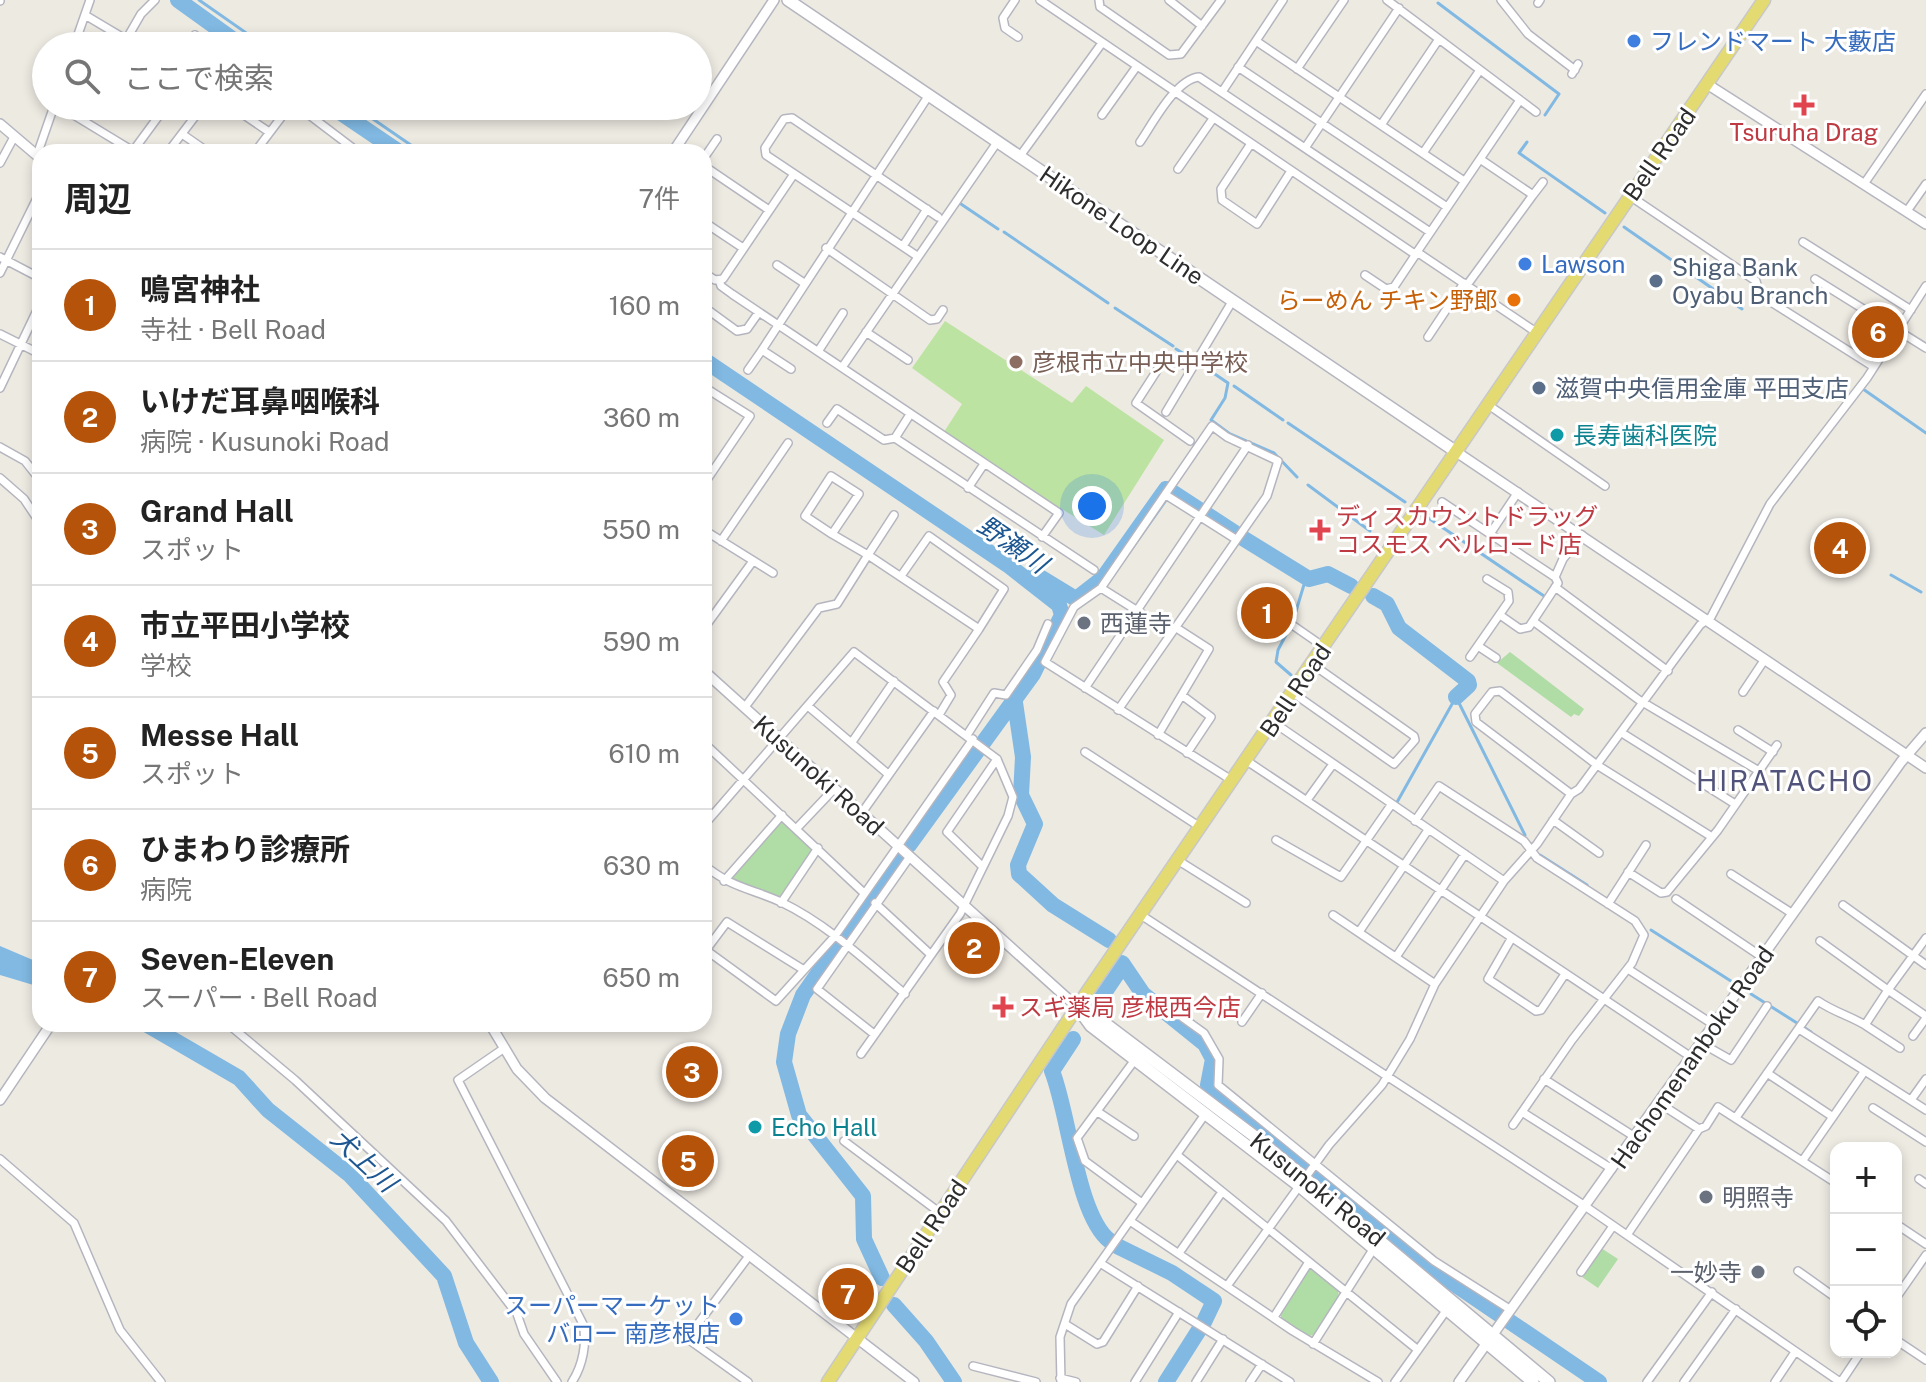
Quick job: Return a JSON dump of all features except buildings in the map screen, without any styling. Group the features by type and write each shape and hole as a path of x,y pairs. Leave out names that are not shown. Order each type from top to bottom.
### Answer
{"main road":[{"name":"Hikone Loop Line","path":"788,0 1455,451"},
{"name":"Bell Road","path":"828,1382 1077,1007 1764,0"},
{"name":"Kusunoki Road","path":"1077,1007 1210,1109 1309,1174 1377,1244 1549,1382"},
{"name":"Kusunoki Road","path":"1491,1338 1533,1382"}],"street":[{"path":"79,32 90,0"},
{"path":"131,32 141,14 155,0"},
{"path":"712,97 774,0"},
{"path":"1015,0 1003,18 1005,28 1018,37"},
{"path":"1040,0 1212,120 1536,332"},
{"path":"1099,0 1100,7 1169,55 1181,54 1221,0"},
{"path":"1169,0 1202,26"},
{"path":"1222,92 1283,0"},
{"path":"1297,69 1344,0"},
{"path":"1387,0 1536,112"},
{"path":"1501,0 1528,34 1575,69"},
{"path":"1305,148 1399,8"},
{"path":"85,15 113,32"},
{"path":"1381,125 1439,39"},
{"path":"1256,41 1464,181"},
{"path":"1020,156 1102,43"},
{"path":"1102,115 1137,66"},
{"path":"1238,67 1447,207"},
{"path":"1423,153 1480,70"},
{"path":"1140,142 1173,92 1190,78 1199,77 1430,232"},
{"path":"1707,84 1926,224"},
{"path":"1864,184 1926,94"},
{"path":"748,370 929,95"},
{"path":"1365,275 1386,289 1394,287 1520,100"},
{"path":"917,256 766,155 765,148 784,119 792,118 938,217"},
{"path":"43,144 51,120"},
{"path":"80,120 121,144"},
{"path":"138,144 156,120"},
{"path":"174,144 192,120"},
{"path":"251,120 269,132"},
{"path":"261,144 279,120"},
{"path":"316,120 347,144"},
{"path":"681,144 697,120"},
{"path":"1178,169 1212,120"},
{"path":"0,124 32,152"},
{"path":"182,134 196,144"},
{"path":"0,163 14,137"},
{"path":"712,146 717,139"},
{"path":"843,366 998,141"},
{"path":"1250,145 1221,189 1222,200 1257,224 1291,171"},
{"path":"1480,159 1533,195"},
{"path":"712,171 769,210"},
{"path":"719,280 794,174"},
{"path":"1428,337 1543,182"},
{"path":"1907,211 1926,184"},
{"path":"1630,196 1756,281 1760,295 1874,367"},
{"path":"0,273 3,259 32,207"},
{"path":"903,246 927,209"},
{"path":"712,227 743,248"},
{"path":"1803,242 1911,310"},
{"path":"826,248 930,320 937,319 943,310"},
{"path":"3,259 32,274"},
{"path":"777,265 804,283"},
{"path":"712,277 759,312 843,366 909,416 1059,513 1042,537"},
{"path":"1815,279 1926,348"},
{"path":"1227,1286 1267,1228 1386,1078 1410,1039 1435,984 1504,881 1571,794 1579,789 1707,620 1770,504 1874,367 1926,286"},
{"path":"1166,412 1233,300"},
{"path":"712,313 737,331 747,329 759,312"},
{"path":"819,350 843,313"},
{"path":"0,388 32,321"},
{"path":"866,332 908,360"},
{"path":"0,334 32,350"},
{"path":"762,350 791,369"},
{"path":"1190,441 1136,403 1165,358 1192,368"},
{"path":"712,392 750,416 712,472"},
{"path":"1487,404 1605,486"},
{"path":"827,423 837,409 884,440 895,438 1094,570"},
{"path":"895,438 909,416"},
{"path":"1118,710 1234,538 1267,496 1278,461 1227,437 1212,426 1101,588 1074,607 1045,662 1118,710 1233,781"},
{"path":"721,541 788,443"},
{"path":"1085,688 1248,445"},
{"path":"0,447 32,471"},
{"path":"1455,451 1926,768"},
{"path":"968,488 984,464"},
{"path":"832,534 859,494 831,476 805,516 832,534 901,576 979,629"},
{"path":"0,478 24,499 32,511"},
{"path":"1490,534 1518,492"},
{"path":"1166,495 1234,538"},
{"path":"1442,502 1555,577"},
{"path":"745,707 819,608 837,604 894,515"},
{"path":"712,535 773,573"},
{"path":"1500,615 1520,629 1529,627 1555,587 1555,577 1563,559 1582,535"},
{"path":"861,814 888,774 951,695 943,682 1004,589 929,536 901,576"},
{"path":"712,617 753,561"},
{"path":"1470,657 1509,601 1508,592 1487,579"},
{"path":"1555,587 1668,671"},
{"path":"1101,588 1209,649 1158,735"},
{"path":"1257,599 1249,610 1268,624 1288,622 1324,647"},
{"path":"1533,621 1646,702 1759,771"},
{"path":"874,1034 817,989 864,893 975,740 994,693 1006,695 1037,650 1048,624"},
{"path":"1478,646 1496,658"},
{"path":"712,816 781,740 854,652 997,759 1013,797 1008,816 963,907 861,1054"},
{"path":"1743,692 1765,659"},
{"path":"1293,693 1394,764 1415,740 1414,736 1312,664"},
{"name":"Kusunoki Road","path":"712,678 1077,1007"},
{"path":"852,742 894,681"},
{"path":"1571,794 1476,722 1475,714 1492,692 1500,691 1597,765 1712,837"},
{"path":"1183,696 1211,717 1187,753"},
{"path":"809,707 888,774"},
{"path":"1273,722 1504,881"},
{"path":"1628,872 1661,893 1667,892 1712,837 1775,748 1738,730"},
{"path":"1622,733 1735,804"},
{"name":"Hachomenanboku Road","path":"1459,1382 1926,733"},
{"path":"712,751 864,893"},
{"path":"1085,752 1201,828"},
{"path":"982,866 947,832 997,759"},
{"path":"1247,761 1691,1057"},
{"path":"1307,800 1333,764"},
{"path":"1415,821 1444,778"},
{"path":"1439,786 1524,841 1537,858 1635,921 1644,935 1628,969 1513,1125"},
{"path":"797,828 834,789"},
{"path":"1276,840 1337,878 1391,805"},
{"path":"724,881 782,815"},
{"path":"1553,820 1599,853"},
{"path":"1359,932 1428,830"},
{"path":"1608,904 1646,845"},
{"path":"781,903 818,848"},
{"path":"1396,957 1465,854"},
{"path":"712,954 776,1001 804,970 842,941 909,858"},
{"path":"1179,861 1246,903"},
{"path":"712,871 724,881 781,903 842,941 905,994"},
{"path":"1731,874 1793,914"},
{"path":"1676,899 1762,957"},
{"path":"875,903 929,953"},
{"path":"1843,905 1926,965"},
{"path":"1141,915 1627,1235 1837,1381 1856,1358"},
{"path":"1333,915 1435,984"},
{"path":"712,942 727,922 804,970"},
{"path":"1865,1025 1926,938"},
{"path":"1511,939 1488,979 1536,1011 1541,1010 1565,974"},
{"path":"1820,941 1926,1017 1913,1036"},
{"path":"1628,969 1714,1025"},
{"path":"1242,1022 1262,993"},
{"path":"1737,1116 1818,1001 1836,1014 1847,1014 1900,1048"},
{"path":"1701,1043 1731,1060 1767,1006"},
{"path":"1183,1018 1204,1033 1219,1059 1218,1086 1309,1174 1508,1315"},
{"path":"1799,1029 1926,1110"},
{"path":"0,1100 46,1032"},
{"path":"238,1032 295,1080 446,1221 517,1314 524,1334 557,1382"},
{"path":"494,1032 503,1049 545,1098 914,1382"},
{"path":"503,1049 458,1080 583,1324 586,1338 579,1371 572,1382"},
{"path":"1139,1055 1098,1112 1078,1133 1083,1159 1142,1203"},
{"path":"1803,1160 1864,1072"},
{"path":"1767,1073 1833,1117"},
{"path":"1544,1079 1635,1137"},
{"path":"1911,1100 1926,1079"},
{"path":"1659,1103 1699,1129"},
{"path":"1627,1235 1699,1129 1706,1126 1718,1107 1737,1116 1830,1179"},
{"path":"1873,1108 1926,1142"},
{"path":"1076,1382 1060,1380 1058,1352 1071,1304 1210,1109"},
{"path":"1098,1112 1134,1136"},
{"path":"1522,1112 1612,1169"},
{"path":"844,1141 939,1212"},
{"path":"1177,1155 1418,1350"},
{"path":"0,1159 74,1223 120,1330 150,1378 161,1382"},
{"path":"1179,1253 1222,1192"},
{"path":"1130,1221 1313,1344 1378,1382"},
{"path":"1581,1272 1613,1226"},
{"path":"1902,1228 1926,1244"},
{"path":"1313,1344 1377,1244"},
{"path":"1902,1289 1926,1255"},
{"path":"748,1382 692,1342 691,1333 749,1256"},
{"path":"1274,1317 1309,1262"},
{"path":"1100,1263 1290,1382"},
{"path":"1798,1271 1830,1294"},
{"path":"1065,1324 1097,1344 1103,1342 1138,1286"},
{"path":"1647,1382 1712,1292"},
{"path":"1395,1382 1451,1304"},
{"path":"1684,1382 1736,1309"},
{"path":"1135,1382 1179,1312"},
{"path":"1196,1382 1223,1339"},
{"path":"1902,1344 1926,1360"},
{"path":"1775,1382 1795,1352"},
{"path":"1250,1382 1262,1364"},
{"path":"973,1366 1036,1382"},
{"path":"995,1382 997,1373"}],"green space":[{"path":"945,321 1072,403 1086,386 1164,440 1104,535 942,435 962,404 912,368"},
{"path":"1510,652 1584,709 1579,716 1574,714 1571,717 1497,663"},
{"path":"780,821 784,821 812,851 782,896 776,898 732,879"},
{"path":"1601,1248 1618,1259 1598,1288 1582,1277"},
{"path":"1312,1269 1338,1290 1339,1297 1314,1335 1309,1336 1281,1318 1281,1312 1307,1270"}],"water":[{"path":"0,946 32,960 32,985 0,975"}],"waterway":[{"name":"野瀬川","path":"178,0 223,32"},
{"path":"199,0 245,32"},
{"path":"1438,3 1559,94 1545,115"},
{"name":"野瀬川","path":"352,120 387,144"},
{"path":"374,120 409,144"},
{"path":"1527,142 1519,153 1605,213"},
{"path":"958,202 998,229"},
{"path":"1624,227 1742,309"},
{"path":"1004,232 1108,303"},
{"path":"1115,308 1173,346"},
{"path":"1176,349 1191,358"},
{"path":"1200,364 1228,383 1225,398 1211,420 1230,434 1274,453 1297,477"},
{"name":"野瀬川","path":"712,365 1008,565 1059,605 1062,615 1033,674 909,845"},
{"path":"1234,386 1283,420"},
{"path":"1863,389 1926,433"},
{"path":"1288,423 1405,502"},
{"path":"1308,485 1370,531"},
{"path":"1035,574 1076,599 1103,578 1166,489"},
{"path":"1172,492 1201,511"},
{"path":"1206,514 1235,533"},
{"path":"1427,517 1544,596"},
{"path":"1241,537 1309,579 1328,574 1351,586"},
{"path":"1891,575 1921,592"},
{"path":"1293,621 1306,578"},
{"path":"1373,596 1387,604 1399,628 1468,681 1469,685 1456,697"},
{"path":"1290,627 1278,650 1276,662 1291,675"},
{"path":"1014,696 1023,757 1021,795 1035,824 1018,865 1019,874 1053,905 1109,940"},
{"path":"1456,697 1525,835"},
{"path":"1396,804 1456,697"},
{"path":"1540,855 1587,885"},
{"name":"野瀬川","path":"882,1278 864,1239 863,1196 799,1115 784,1062 788,1034 803,995 898,859"},
{"path":"1651,930 1734,983"},
{"path":"1122,963 1143,994 1205,1044 1213,1059 1208,1085 1441,1275 1599,1382"},
{"path":"1102,996 1123,965"},
{"path":"1751,994 1797,1023"},
{"path":"1802,1026 1811,1032"},
{"name":"犬上川","path":"160,1032 239,1078 268,1110 350,1175 444,1276 466,1343 491,1382"},
{"path":"1073,1039 1052,1071 1089,1210 1110,1241"},
{"path":"1117,1246 1172,1273 1214,1301 1204,1322"},
{"name":"野瀬川","path":"894,1305 926,1341 954,1382"},
{"path":"1166,1382 1199,1330"}],"place":[{"name":"フレンドマート 大藪店","path":"1634,41"},
{"name":"Tsuruha Drag","path":"1804,105"},
{"name":"Lawson","path":"1525,264"},
{"name":"Shiga Bank Oyabu Branch","path":"1656,281"},
{"name":"らーめん チキン野郎","path":"1514,300"},
{"name":"ひまわり診療所","path":"1878,332"},
{"name":"彦根市立中央中学校","path":"1016,362"},
{"name":"滋賀中央信用金庫 平田支店","path":"1539,388"},
{"name":"長寿歯科医院","path":"1557,435"},
{"name":"ディスカウントドラッグ コスモス ベルロード店","path":"1320,530"},
{"name":"市立平田小学校","path":"1840,548"},
{"name":"鳴宮神社","path":"1267,613"},
{"name":"西蓮寺","path":"1084,623"},
{"name":"いけだ耳鼻咽喉科","path":"974,948"},
{"name":"スギ薬局 彦根西今店","path":"1003,1007"},
{"name":"Grand Hall","path":"692,1072"},
{"name":"Echo Hall","path":"755,1127"},
{"name":"Messe Hall","path":"688,1161"},
{"name":"明照寺","path":"1706,1197"},
{"name":"一妙寺","path":"1758,1272"},
{"name":"Seven-Eleven","path":"848,1294"},
{"name":"スーパーマーケット バロー 南彦根店","path":"736,1319"}],"district":[{"name":"HIRATACHO","path":"1785,780"}]}
